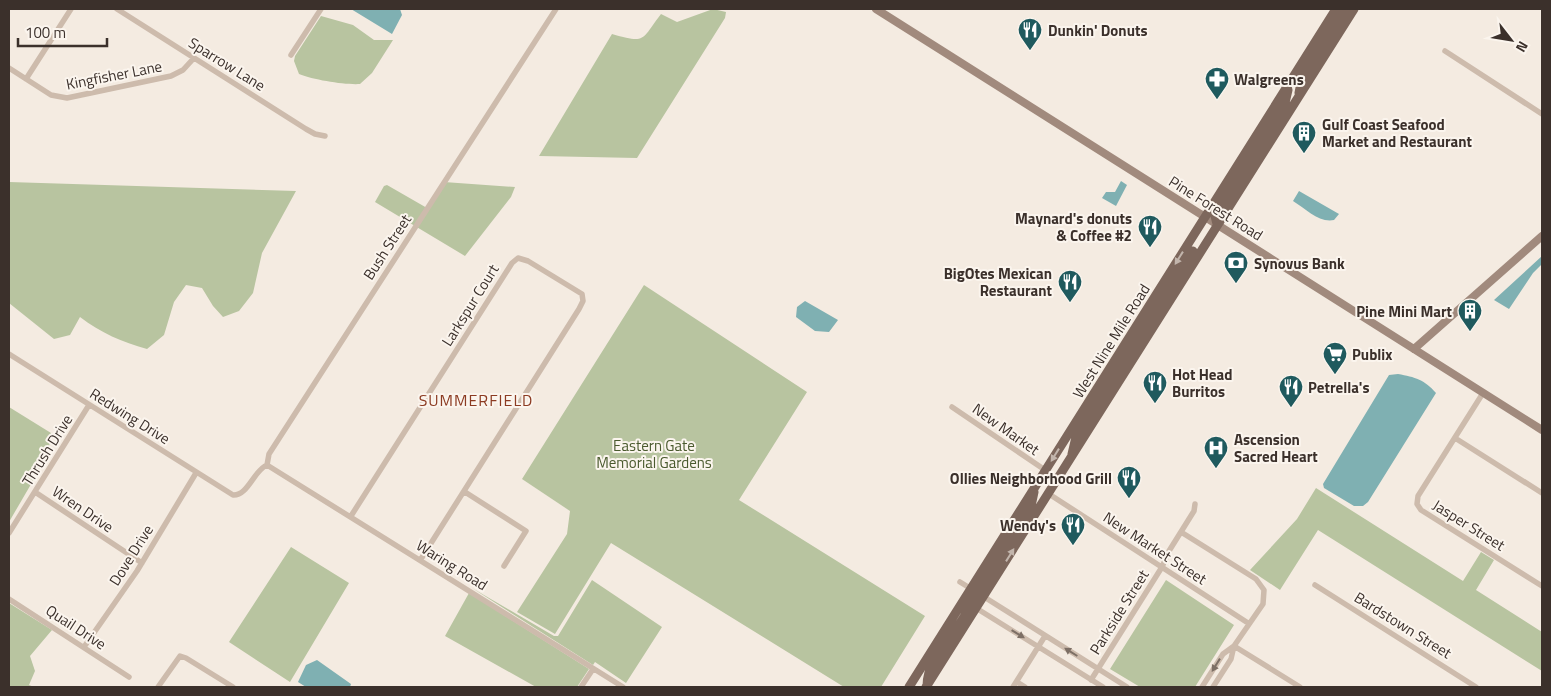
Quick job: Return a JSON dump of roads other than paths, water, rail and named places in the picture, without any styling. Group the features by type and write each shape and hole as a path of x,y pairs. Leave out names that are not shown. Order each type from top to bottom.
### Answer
{"main road":[{"name":"Pine Forest Road","path":"876,9 1542,430"},
{"name":"West Nine Mile Road","path":"977,592 1035,486 1336,9"},
{"path":"1300,94 1302,78 1344,9"},
{"name":"West Nine Mile Road","path":"909,687 1049,494 1217,224 1354,9"},
{"path":"1217,224 1215,216 1217,210 1285,103 1289,84"},
{"path":"1070,461 1076,437 1205,233 1208,224 1205,217"},
{"path":"1414,349 1542,236"},
{"path":"926,687 976,608 977,592"},
{"path":"926,687 927,672 968,608 973,594 977,592"}],"street":[{"path":"26,79 71,9"},
{"name":"Sparrow Lane","path":"117,9 306,129 315,134 325,136"},
{"path":"291,55 321,9"},
{"name":"Bush Street","path":"239,495 262,468 267,465 269,454 556,9"},
{"path":"1445,51 1542,114"},
{"name":"Kingfisher Lane","path":"9,68 51,95 67,98 172,76 183,70 194,58"},
{"name":"Larkspur Court","path":"351,516 512,263 518,258 528,261 582,294 583,302 465,492 420,559"},
{"name":"Redwing Drive","path":"9,354 196,473 233,495 239,495"},
{"name":"Jasper Street","path":"1483,393 1418,496 1419,507 1542,586"},
{"name":"Thrush Drive","path":"9,533 89,405"},
{"name":"New Market","path":"952,407 1045,470"},
{"path":"1455,438 1542,493"},
{"name":"Waring Road","path":"267,465 623,687"},
{"name":"Dove Drive","path":"84,647 142,563 196,473"},
{"name":"Wren Drive","path":"35,492 142,563"},
{"path":"465,492 526,531 504,566"},
{"name":"New Market Street","path":"1049,494 1248,623"},
{"name":"Parkside Street","path":"1091,680 1162,567 1180,532 1194,511 1195,504"},
{"path":"1180,532 1262,585 1265,594 1263,604 1248,623 1234,646 1231,659 1213,687"},
{"path":"960,582 1127,687"},
{"name":"Bardstown Street","path":"1315,585 1476,687"},
{"name":"Quail Drive","path":"9,599 129,678"},
{"path":"976,608 1103,687"},
{"path":"1025,687 1015,685 1045,636"},
{"path":"1202,687 1223,654 1234,646"},
{"path":"1234,646 1300,687"},
{"path":"158,687 180,656 233,687"},
{"path":"581,687 593,669"}],"water":[{"path":"351,9 400,9 402,15 392,34"},
{"path":"1121,181 1127,185 1116,206 1102,198 1106,192 1115,192"},
{"path":"1299,191 1339,214 1334,220 1323,219 1313,215 1293,201"},
{"path":"1542,256 1542,264 1533,273 1509,309 1494,300"},
{"path":"805,301 838,320 829,332 815,331 796,317 797,307"},
{"path":"1398,374 1419,380 1436,393 1368,502 1363,506 1354,506 1324,488 1323,484 1389,375"},
{"path":"317,660 351,684 350,687 306,687 298,682 306,665"}],"place":[{"name":"Dunkin' Donuts","path":"1030,51"},
{"name":"Walgreens","path":"1217,100"},
{"name":"Gulf Coast Seafood Market and Restaurant","path":"1304,154"},
{"name":"Maynard's donuts & Coffee #2","path":"1150,248"},
{"name":"Synovus Bank","path":"1236,284"},
{"name":"BigOtes Mexican Restaurant","path":"1070,303"},
{"name":"Pine Mini Mart","path":"1470,332"},
{"name":"Publix","path":"1335,375"},
{"name":"Hot Head Burritos","path":"1155,404"},
{"name":"Petrella's","path":"1291,408"},
{"name":"Ascension Sacred Heart","path":"1216,469"},
{"name":"Ollies Neighborhood Grill","path":"1129,499"},
{"name":"Wendy's","path":"1073,546"}],"district":[{"name":"SUMMERFIELD","path":"476,400"}],"park label":[{"name":"Eastern Gate Memorial Gardens","path":"654,454"}]}
